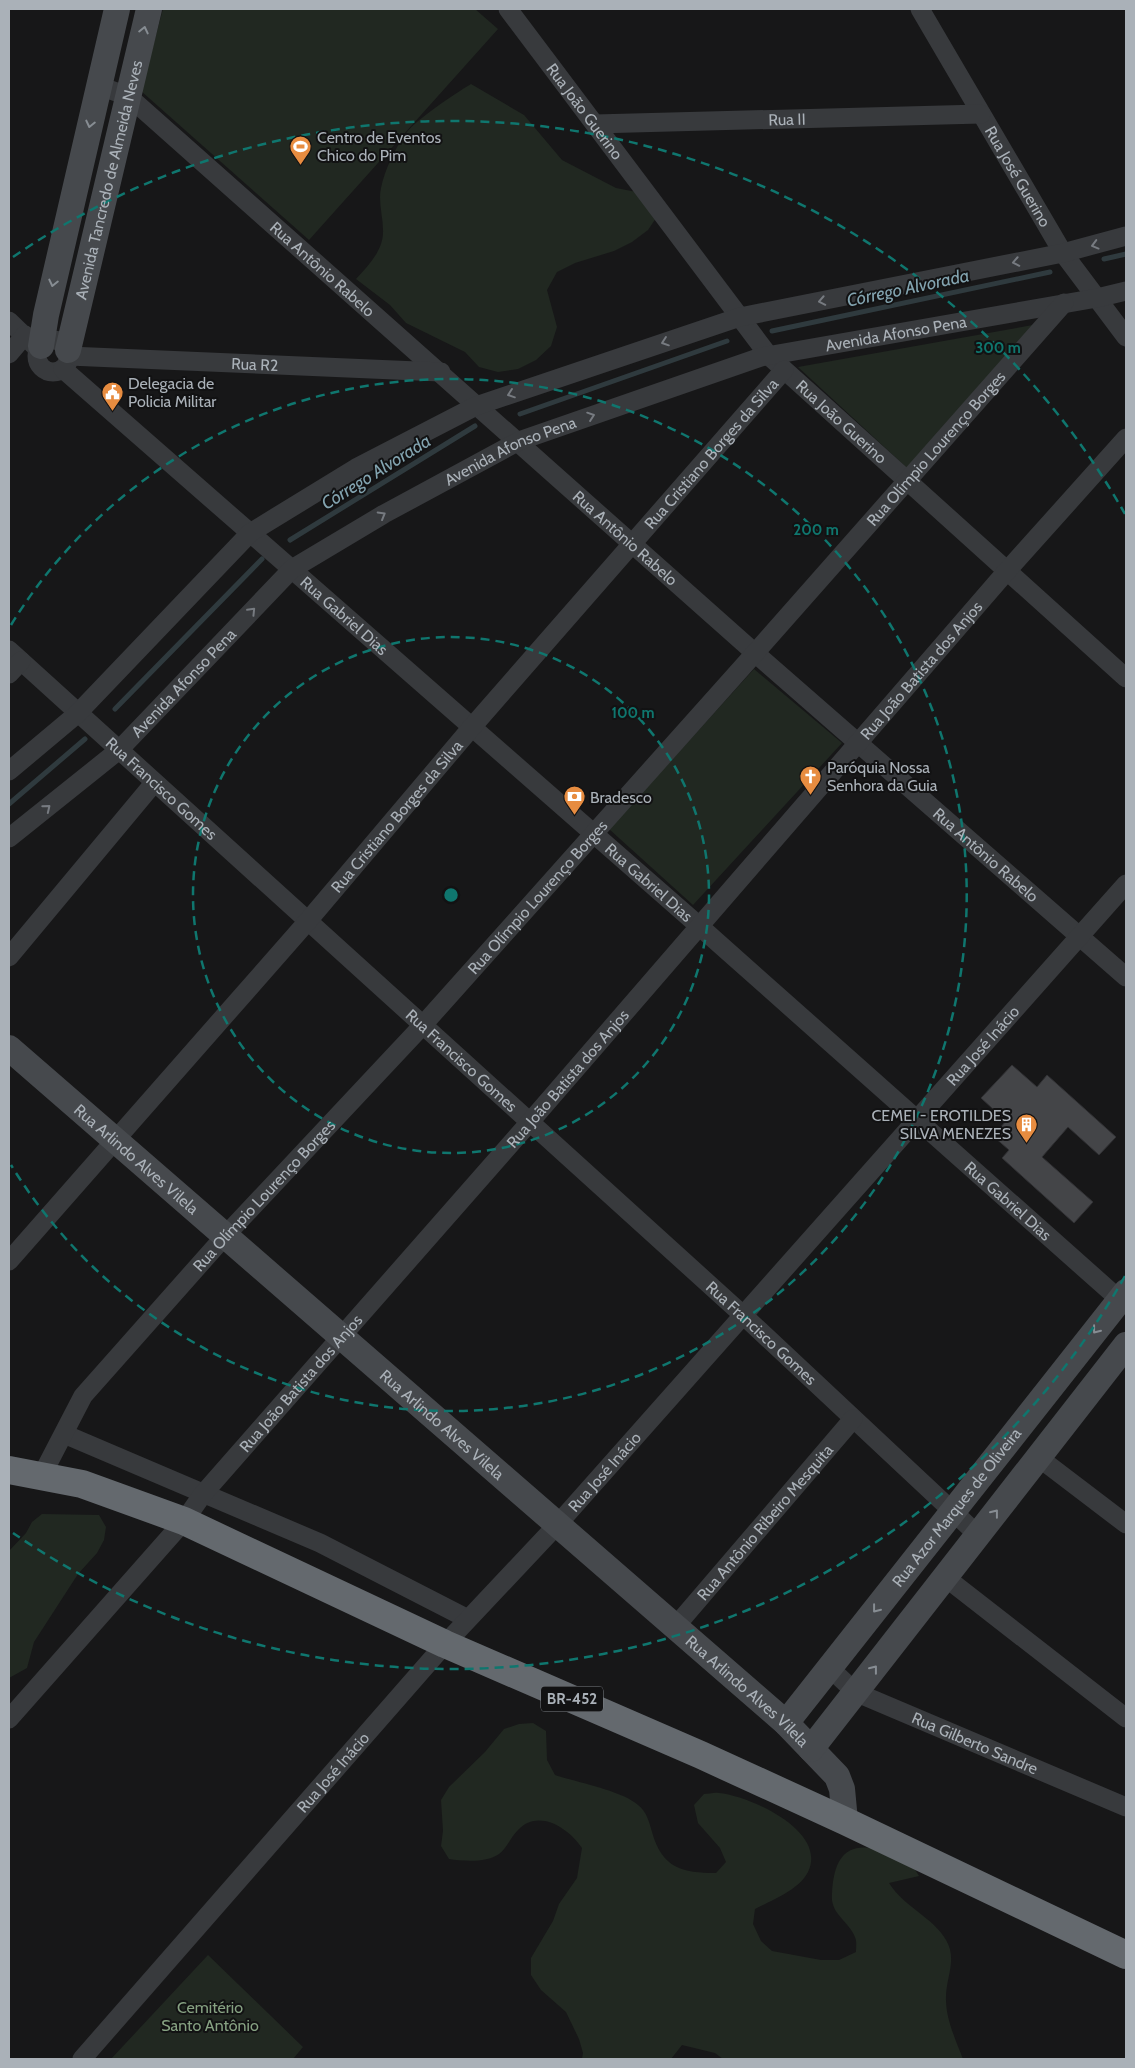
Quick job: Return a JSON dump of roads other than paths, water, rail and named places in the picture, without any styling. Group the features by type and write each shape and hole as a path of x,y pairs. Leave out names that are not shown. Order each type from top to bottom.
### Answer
{"highway":[{"name":"BR-452","path":"9,1470 82,1484 184,1521 444,1644 701,1755 845,1821 1126,1955"}],"street":[{"name":"Avenida Tancredo de Almeida Neves","path":"35,344 46,314 117,9"},
{"name":"Avenida Tancredo de Almeida Neves","path":"67,358 149,9"},
{"name":"Rua João Guerino","path":"508,9 769,356 1006,572 1126,678"},
{"name":"Rua José Guerino","path":"920,9 1063,253 1126,337"},
{"path":"99,86 128,96"},
{"name":"Rua Antônio Rabelo","path":"128,96 441,372 476,406 519,441 755,653 1126,977"},
{"name":"Rua II","path":"595,124 981,114"},
{"path":"9,771 76,714 250,533 356,468 476,406 740,317 1063,253 1126,236"},
{"name":"Avenida Afonso Pena","path":"9,838 119,750 292,569 384,514 519,441 769,356 1098,298 1126,291"},
{"name":"Rua Olímpio Lourenço Borges","path":"42,1475 83,1396 224,1236 422,1026 1064,303"},
{"path":"9,320 35,344 40,366 47,371 55,372 67,358"},
{"name":"Rua Gabriel Dias","path":"35,344 55,341 63,344 67,358 250,533 698,925 918,1121 1123,1296"},
{"path":"9,354 35,344"},
{"name":"Rua R2","path":"67,358 441,372"},
{"name":"Rua Cristiano Borges da Silva","path":"9,1262 116,1142 307,922 472,727 634,545 784,370"},
{"name":"Rua João Batista dos Anjos","path":"9,1719 184,1521 203,1494 529,1123 698,925 1006,572 1126,438"},
{"name":"Rua Francisco Gomes","path":"13,662 119,750 744,1316 952,1513 978,1535"},
{"path":"9,957 154,782"},
{"name":"Rua José Inácio","path":"82,2059 444,1644 557,1525 918,1121 1126,884"},
{"name":"Rua Arlindo Alves Vilela","path":"9,1048 786,1723 837,1776 842,1789 845,1821"},
{"name":"Rua Azor Marques de Oliveira","path":"786,1723 1123,1296"},
{"path":"811,1749 1126,1345"},
{"path":"1052,1386 1078,1406"},
{"name":"Rua Antônio Ribeiro Mesquita","path":"675,1627 853,1419"},
{"path":"64,1434 320,1543 468,1619"},
{"path":"1038,1457 1126,1524"},
{"path":"945,1577 1126,1718"},
{"name":"Rua Gilberto Sandre","path":"830,1668 855,1692 1126,1807"}],"waterway":[{"name":"Córrego Alvorada","path":"1104,259 1126,254"},
{"name":"Córrego Alvorada","path":"772,331 1050,272"},
{"name":"Córrego Alvorada","path":"520,414 727,341"},
{"name":"Córrego Alvorada","path":"290,540 475,426"},
{"name":"Córrego Alvorada","path":"115,709 262,559"},
{"name":"Córrego Alvorada","path":"9,804 85,739"}],"place":[{"name":"Centro de Eventos Chico do Pim","path":"301,165"},
{"name":"Delegacia de Policia Militar","path":"112,411"},
{"name":"Paróquia Nossa Senhora da Guia","path":"811,795"},
{"name":"Bradesco","path":"574,816"},
{"name":"CEMEI - EROTILDES SILVA MENEZES","path":"1027,1143"}],"park label":[{"name":"Cemitério Santo Antônio","path":"210,2016"}]}
